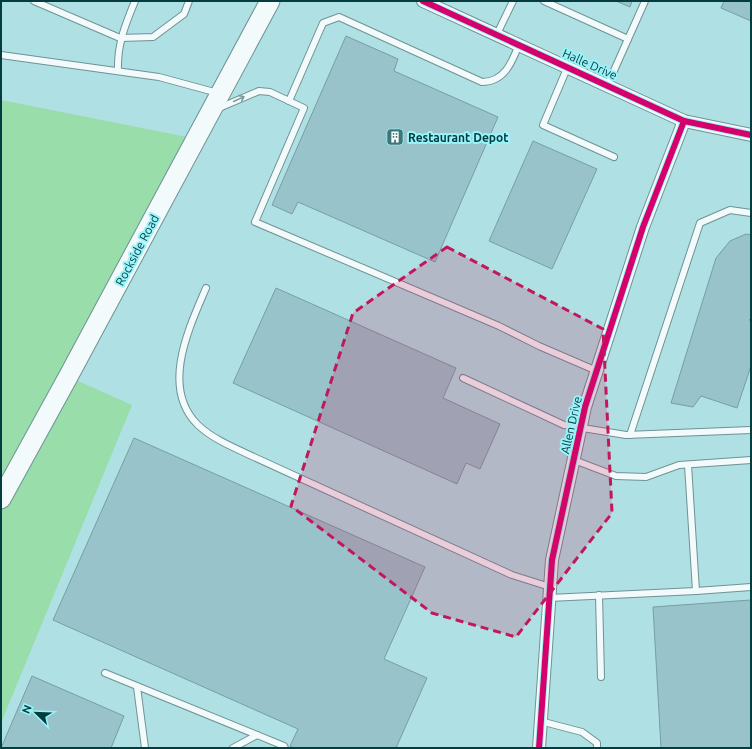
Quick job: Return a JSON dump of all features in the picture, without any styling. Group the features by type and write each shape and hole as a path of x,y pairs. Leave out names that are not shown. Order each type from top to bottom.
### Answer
{"main road":[{"name":"Rockside Road","path":"1,499 270,1"}],"street":[{"name":"Halle Drive","path":"423,1 608,84 684,120 751,135"},
{"name":"Allen Drive","path":"538,748 552,560 585,407 643,227 684,120"}],"lane":[{"path":"34,1 120,38 153,38 184,14 189,1"},
{"path":"118,71 117,55 120,38 135,1"},
{"path":"497,34 513,1"},
{"path":"544,1 628,40"},
{"path":"608,84 645,1"},
{"path":"289,101 322,23 339,17 482,82 492,82 504,73 514,58 519,44"},
{"path":"1,55 159,77 219,94"},
{"path":"568,66 543,125 614,157"},
{"path":"210,112 259,91 270,92 304,108 255,222 499,326 539,346 597,370"},
{"path":"630,435 700,223 730,210 751,213"},
{"path":"206,288 190,323 182,350 180,380 184,404 198,425 220,440 550,592 599,595 751,587"},
{"path":"463,378 564,425 630,435 751,430"},
{"path":"574,460 616,476 646,477 679,466 751,460"},
{"path":"688,465 696,591"},
{"path":"599,595 601,676"},
{"path":"105,673 284,746 284,748"},
{"path":"137,687 145,748"},
{"path":"540,721 582,732 597,743 597,748"},
{"path":"233,748 257,735"}],"highlighted area":[{"path":"447,247 603,329 612,513 516,637 432,613 291,506 353,313"}],"green space":[{"path":"1,100 197,139 69,377 132,405 1,723"}],"building":[{"path":"616,1 632,1 630,7"},
{"path":"724,1 751,1 751,21 721,8"},
{"name":"Restaurant Depot","path":"346,36 398,59 394,71 498,117 435,262 298,202 292,214 272,205"},
{"path":"533,141 597,169 552,269 489,241"},
{"path":"746,234 751,235 751,318 749,320 751,321 751,366 737,408 701,396 693,407 671,403 716,258 730,241"},
{"path":"276,288 456,368 443,398 500,424 480,469 466,463 457,484 233,383"},
{"path":"134,438 425,567 384,659 427,678 396,748 294,748 290,746 298,729 53,620"},
{"path":"751,600 751,748 661,748 653,607"},
{"path":"32,676 124,716 111,748 1,748"}],"cycle path":[{"path":"423,1 684,121 751,135"},
{"path":"539,748 552,560 585,407 643,227 684,121"}],"place":[{"name":"Restaurant Depot","path":"395,137"}]}
